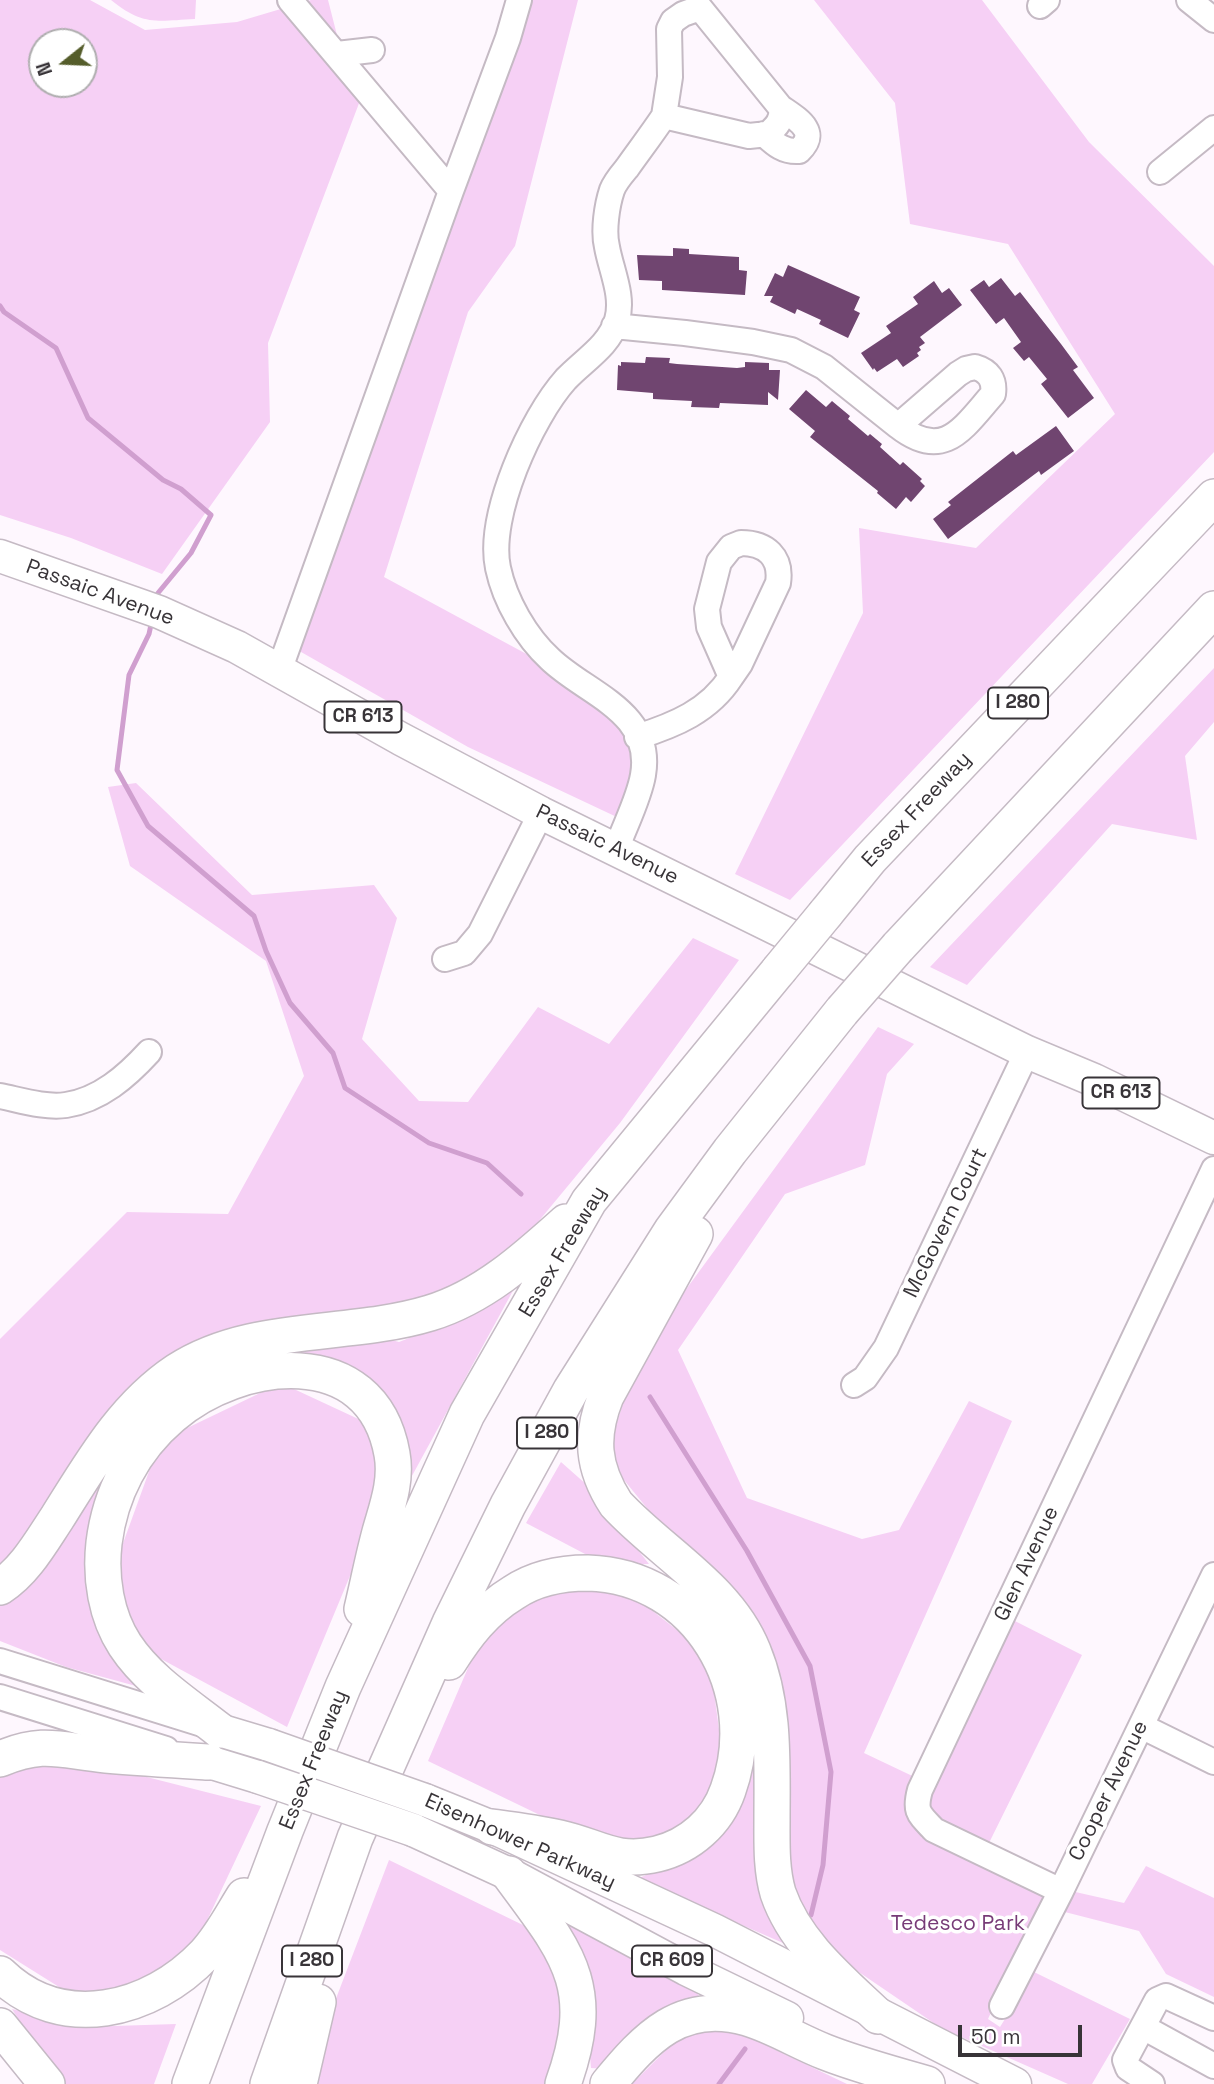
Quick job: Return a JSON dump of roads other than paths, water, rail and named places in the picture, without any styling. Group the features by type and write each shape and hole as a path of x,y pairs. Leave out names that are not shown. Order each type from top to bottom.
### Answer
{"highway":[{"name":"Essex Freeway","path":"190,2084 285,1830 343,1688 467,1414 589,1201 879,849 1214,498"},
{"name":"I 280","path":"268,2084 355,1838 467,1588 508,1504 571,1390 672,1230 730,1151 842,1011 898,947 1214,609"},
{"path":"730,1151 698,1227 606,1396 597,1417 595,1455 606,1488 616,1504 725,1606 741,1626 762,1675 771,1726 772,1850 779,1893 796,1928 811,1948 829,1970 878,2016"},
{"path":"0,1587 22,1568 36,1550 110,1436 126,1416 143,1398 178,1370 197,1360 242,1345 379,1324 433,1312 478,1292 500,1277 525,1259 589,1201"},
{"path":"219,1730 156,1681 125,1644 107,1604 102,1573 109,1510 128,1468 141,1448 163,1424 186,1404 221,1385 271,1371 321,1372 353,1388 368,1402 389,1439 393,1458 392,1484 343,1688"},
{"path":"402,1736 463,1640 496,1604 514,1591 534,1582 574,1573 616,1576 653,1590 686,1613 714,1647 726,1668 734,1690 737,1710 739,1754 722,1803 709,1824 693,1838 676,1847 642,1857 618,1856 561,1838 492,1827"},
{"path":"0,1759 25,1750 54,1747 102,1755 209,1762"},
{"path":"0,1974 22,1991 58,2006 99,2009 122,2006 146,1998 182,1975 207,1952 285,1830"},
{"path":"299,2084 355,1838"},
{"path":"509,1874 561,1946 575,1984 579,2023 563,2084"},
{"path":"608,2084 636,2050 654,2034 672,2022 707,2014 747,2018 826,2052 927,2084"},
{"path":"0,2026 47,2084"}],"main road":[{"name":"Passaic Avenue","path":"2,562 151,610 237,648 541,813 1027,1052 1094,1080 1214,1138"},
{"name":"Eisenhower Parkway","path":"219,1730 270,1745 425,1800 492,1827 715,1930 1015,2084"},
{"name":"Eisenhower Parkway","path":"209,1762 413,1830 509,1874 748,2000 934,2084"}],"street":[{"path":"290,0 451,191"},
{"path":"279,671 508,38 519,0"},
{"path":"1189,0 1214,20"},
{"path":"616,850 643,776 643,756 637,737 629,719 615,705 549,659 525,630 510,603 498,569 496,535 525,444 545,406 567,378 610,335 618,318 618,297 606,244 612,188 664,116 670,77 669,29 673,21 700,8 780,107 806,128 808,136 799,151 790,152 764,134"},
{"path":"337,54 372,50"},
{"path":"664,116 749,136 768,134 779,122 782,115 780,107"},
{"path":"1160,172 1214,128"},
{"path":"614,326 712,336 791,350 824,367 898,426"},
{"path":"637,737 675,724 705,706 722,692 740,664 778,583 780,573 773,555 763,546 754,543 741,543 724,554 719,562 707,609 709,627 731,677"},
{"path":"445,959 464,953 480,934 541,813"},
{"path":"0,1096 65,1105 90,1098 128,1075 149,1052"},
{"name":"McGovern Court","path":"854,1385 865,1378 886,1348 1027,1052"},
{"name":"Glen Avenue","path":"1060,1891 934,1830 919,1815 916,1805 926,1777 1214,1169"},
{"name":"Cooper Avenue","path":"1002,2006 1214,1575"},
{"name":"Eisenhower Parkway","path":"0,1661 219,1730"},
{"name":"Eisenhower Parkway","path":"0,1697 209,1762"},
{"path":"1142,1726 1214,1762"},
{"path":"1152,2084 1125,2064 1125,2060 1157,2000 1166,1996 1214,2018"},
{"path":"1143,2027 1214,2066"}],"waterway":[{"path":"0,306 4,312 56,348 88,418 163,480 181,489 211,515 191,553 158,593 157,601"},
{"path":"152,620 149,634 129,675 117,770 148,826 254,916 266,951 290,1003 333,1053 345,1088 429,1143 487,1163 521,1194"},
{"path":"650,1397 747,1551 810,1666 831,1772 823,1865 811,1915"},
{"path":"719,2084 745,2049"}],"park label":[{"name":"Tedesco Park","path":"958,1924"}]}
